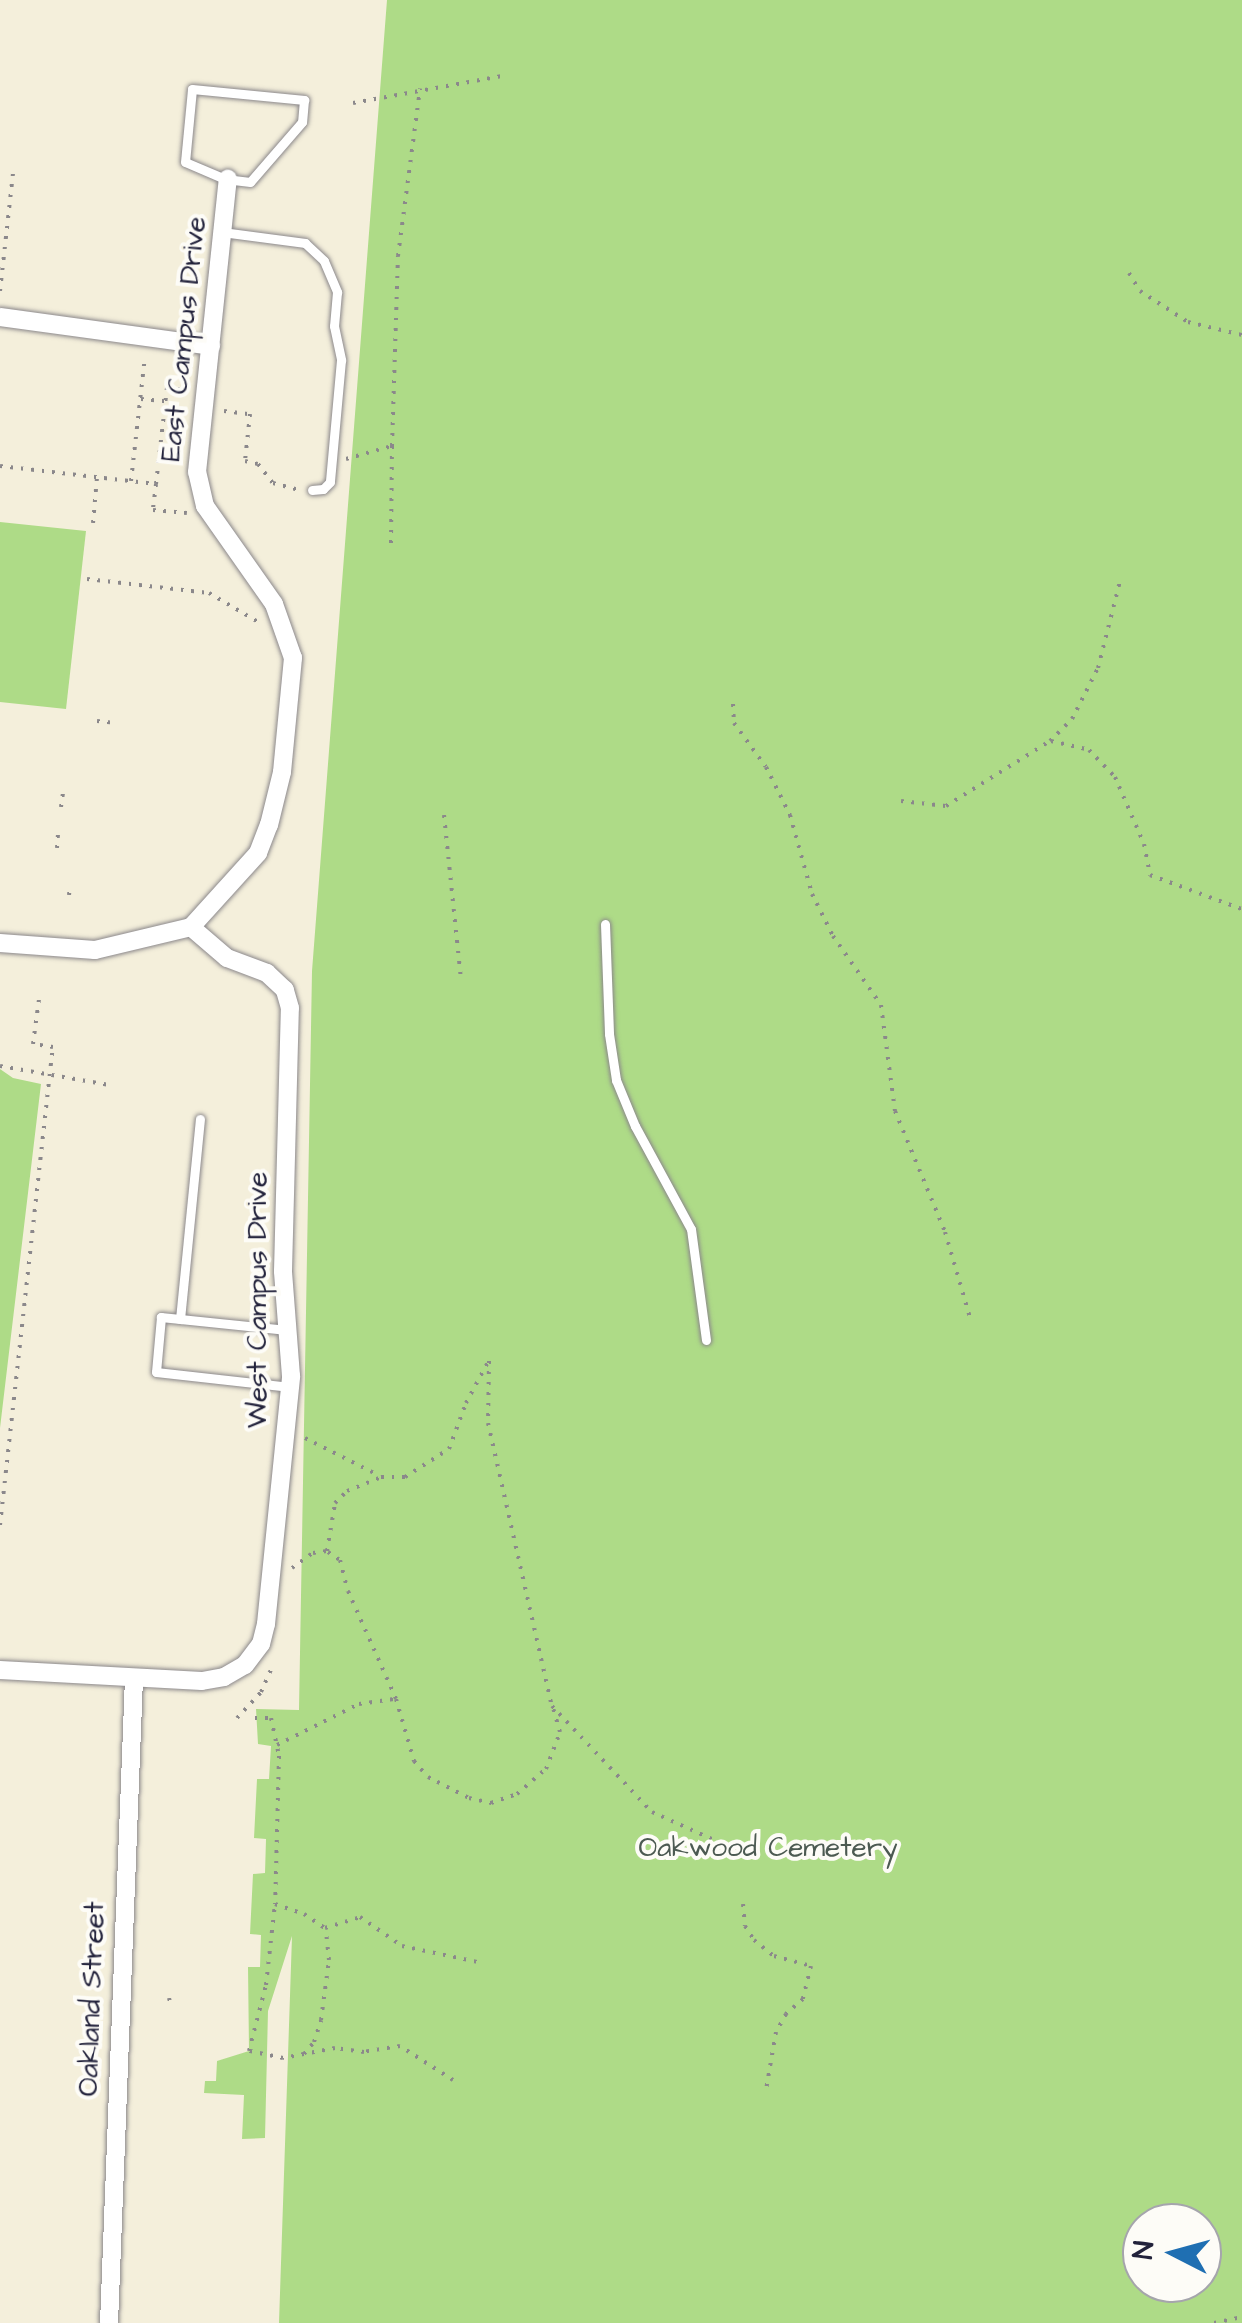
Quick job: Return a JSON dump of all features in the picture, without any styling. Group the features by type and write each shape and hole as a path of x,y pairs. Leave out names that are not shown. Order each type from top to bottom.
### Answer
{"street":[{"name":"East Campus Drive","path":"190,927 258,853 269,826 284,753 293,658 274,604 212,515 197,472 228,180"},
{"path":"0,317 210,346"},
{"path":"0,943 95,950 190,927"},
{"name":"West Campus Drive","path":"0,1670 134,1678 224,1677 245,1665 261,1644 290,1388 283,1271 290,1008 285,990 267,973 226,958 190,927"},
{"name":"Oakland Street","path":"109,2323 134,1678"}],"lane":[{"path":"192,89 304,100 302,122 250,182 228,180 185,162 192,89"},
{"path":"222,232 305,243 324,261 336,292 334,326 342,360 330,482 323,489 312,490"},
{"path":"605,924 608,1034 616,1080 690,1229 706,1340"},
{"path":"180,1318 200,1119"},
{"path":"287,1330 160,1316 156,1372 290,1388"}],"path":[{"path":"352,103 420,88 507,76"},
{"path":"391,546 398,256 404,182 420,88"},
{"path":"0,291 12,174"},
{"path":"1129,273 1140,291 1188,322 1242,335"},
{"path":"131,481 148,337"},
{"path":"206,392 167,388 153,510 212,515"},
{"path":"140,399 166,401"},
{"path":"217,410 250,414 245,461 258,464 274,483 312,490"},
{"path":"332,464 392,446"},
{"path":"0,466 156,484"},
{"path":"93,522 97,477"},
{"path":"88,579 209,593 288,639"},
{"path":"900,802 946,806 1050,741 1072,719 1098,668 1120,581"},
{"path":"733,704 734,723 766,767 790,815 812,894 833,936 882,1006 895,1111 944,1232 970,1321"},
{"path":"96,721 115,723"},
{"path":"1050,741 1089,750 1115,777 1144,844 1150,876 1242,909"},
{"path":"61,807 63,793"},
{"path":"444,815 461,980"},
{"path":"57,848 58,834"},
{"path":"69,895 70,885"},
{"path":"0,1526 50,1077 52,1046 33,1044 39,999"},
{"path":"0,1066 109,1085"},
{"path":"290,1579 292,1568 313,1553 327,1552 340,1560 348,1591 396,1699 414,1761 428,1778 469,1798 491,1802 516,1794 546,1769 560,1732 488,1422 489,1361 466,1403 449,1450 406,1477 381,1476 346,1491 335,1503 327,1552"},
{"path":"285,1436 311,1438 381,1476"},
{"path":"237,1718 261,1692 277,1654"},
{"path":"277,1744 360,1704 396,1699"},
{"path":"552,1706 652,1812 736,1850 778,1855"},
{"path":"255,1718 270,1718 277,1744 275,1904 266,1985 249,2051 283,2058 400,2046 453,2080"},
{"path":"275,1904 304,1914 326,1928"},
{"path":"743,1904 746,1926 754,1940 774,1956 811,1966 804,1999 786,2014 776,2032 766,2090"},
{"path":"326,1928 360,1917 402,1946 478,1962"},
{"path":"304,2054 314,2042 321,2020 329,1960 326,1928"},
{"path":"1214,2323 1242,2317"}],"green space":[{"name":"Oakwood Cemetery","path":"387,0 1242,0 1242,2323 279,2323 292,1936 268,2011 265,2138 242,2139 244,2095 204,2093 205,2081 216,2081 217,2061 249,2051 248,1967 260,1967 261,1935 250,1934 253,1874 265,1873 266,1839 254,1838 257,1779 269,1779 271,1746 258,1744 256,1709 299,1710 312,971"},
{"path":"0,522 86,531 66,709 0,702"},
{"path":"0,1069 13,1078 41,1084 0,1428"}]}
